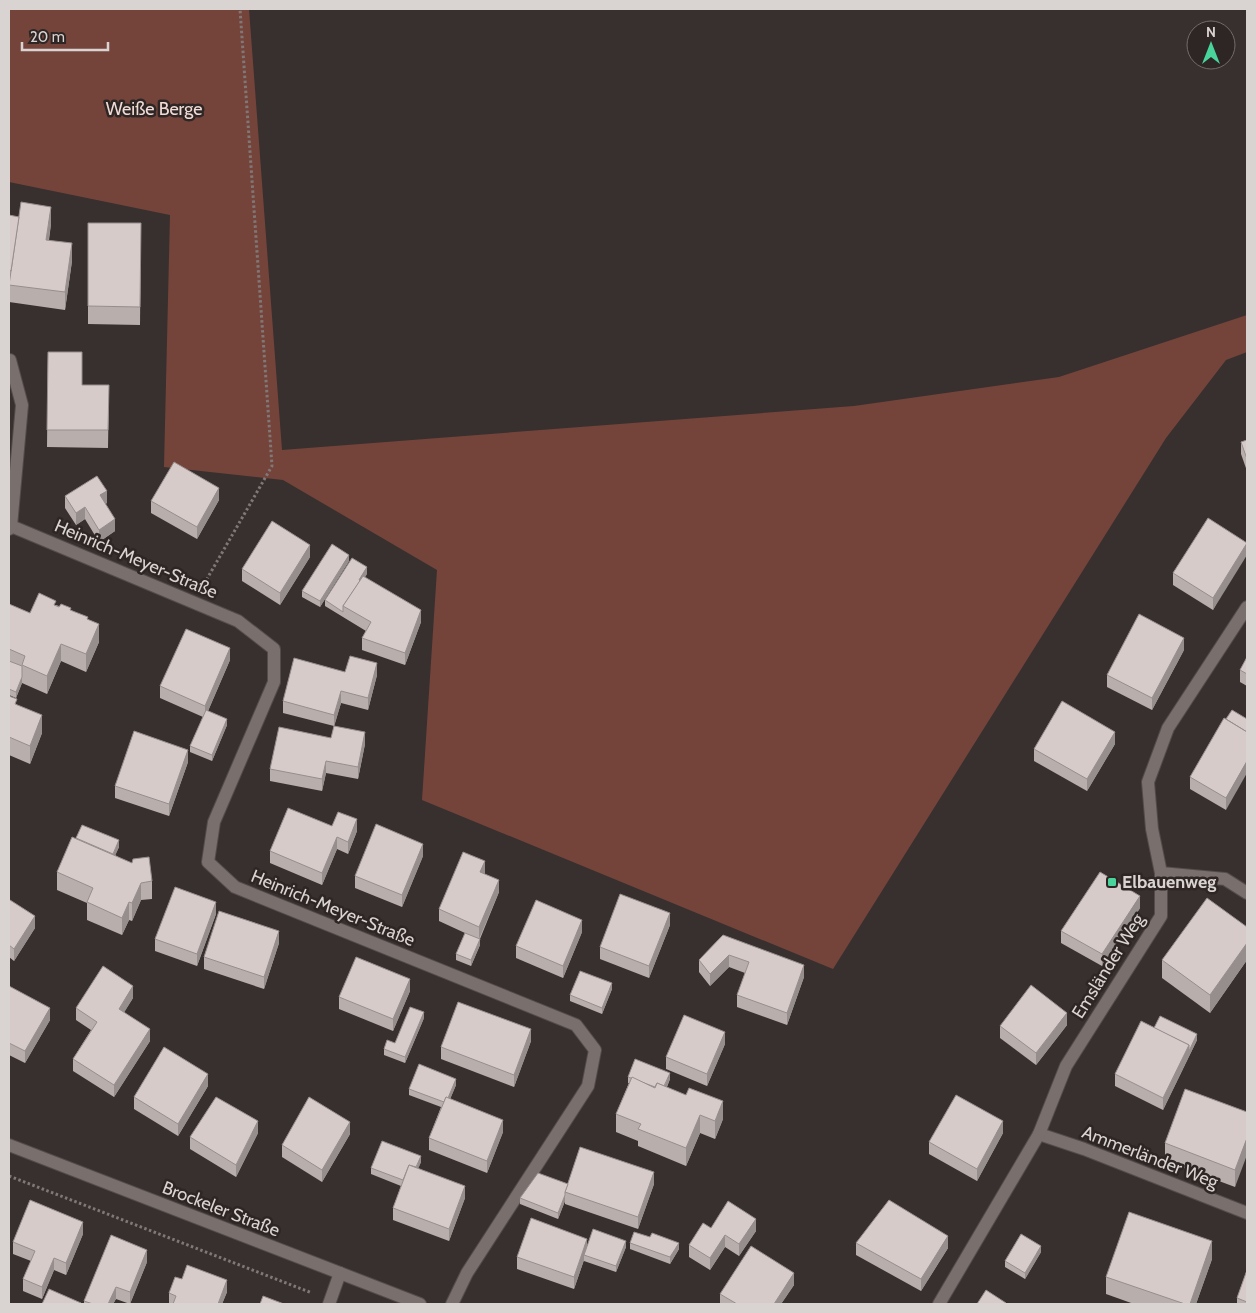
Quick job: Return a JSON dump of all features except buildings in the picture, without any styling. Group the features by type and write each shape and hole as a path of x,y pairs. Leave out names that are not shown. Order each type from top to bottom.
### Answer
{"street":[{"path":"10,360 22,405 10,527"},
{"name":"Heinrich-Meyer-Straße","path":"10,527 238,621 274,649 274,682 214,822 208,862 235,887 576,1025 595,1050 588,1086 467,1273 452,1304"},
{"name":"Emsländer Weg","path":"938,1304 1039,1134 1066,1066 1161,916 1161,873 1152,829 1148,782 1168,728 1247,608"},
{"path":"1161,873 1224,879 1247,892"},
{"name":"Ammerländer Weg","path":"1039,1134 1084,1149 1247,1213"},
{"name":"Brockeler Straße","path":"9,1145 420,1304"},
{"path":"330,1302 340,1273"}],"path":[{"path":"194,602 272,466 240,9"},
{"path":"9,1176 330,1302"}],"green space":[{"name":"Weiße Berge","path":"9,9 249,9 282,450 854,406 1059,377 1247,315 1247,352 1226,360 1166,438 833,969 422,800 437,570 283,480 164,467 170,215 9,182"}],"place":[{"name":"Elbauenweg","path":"1112,882"}]}
